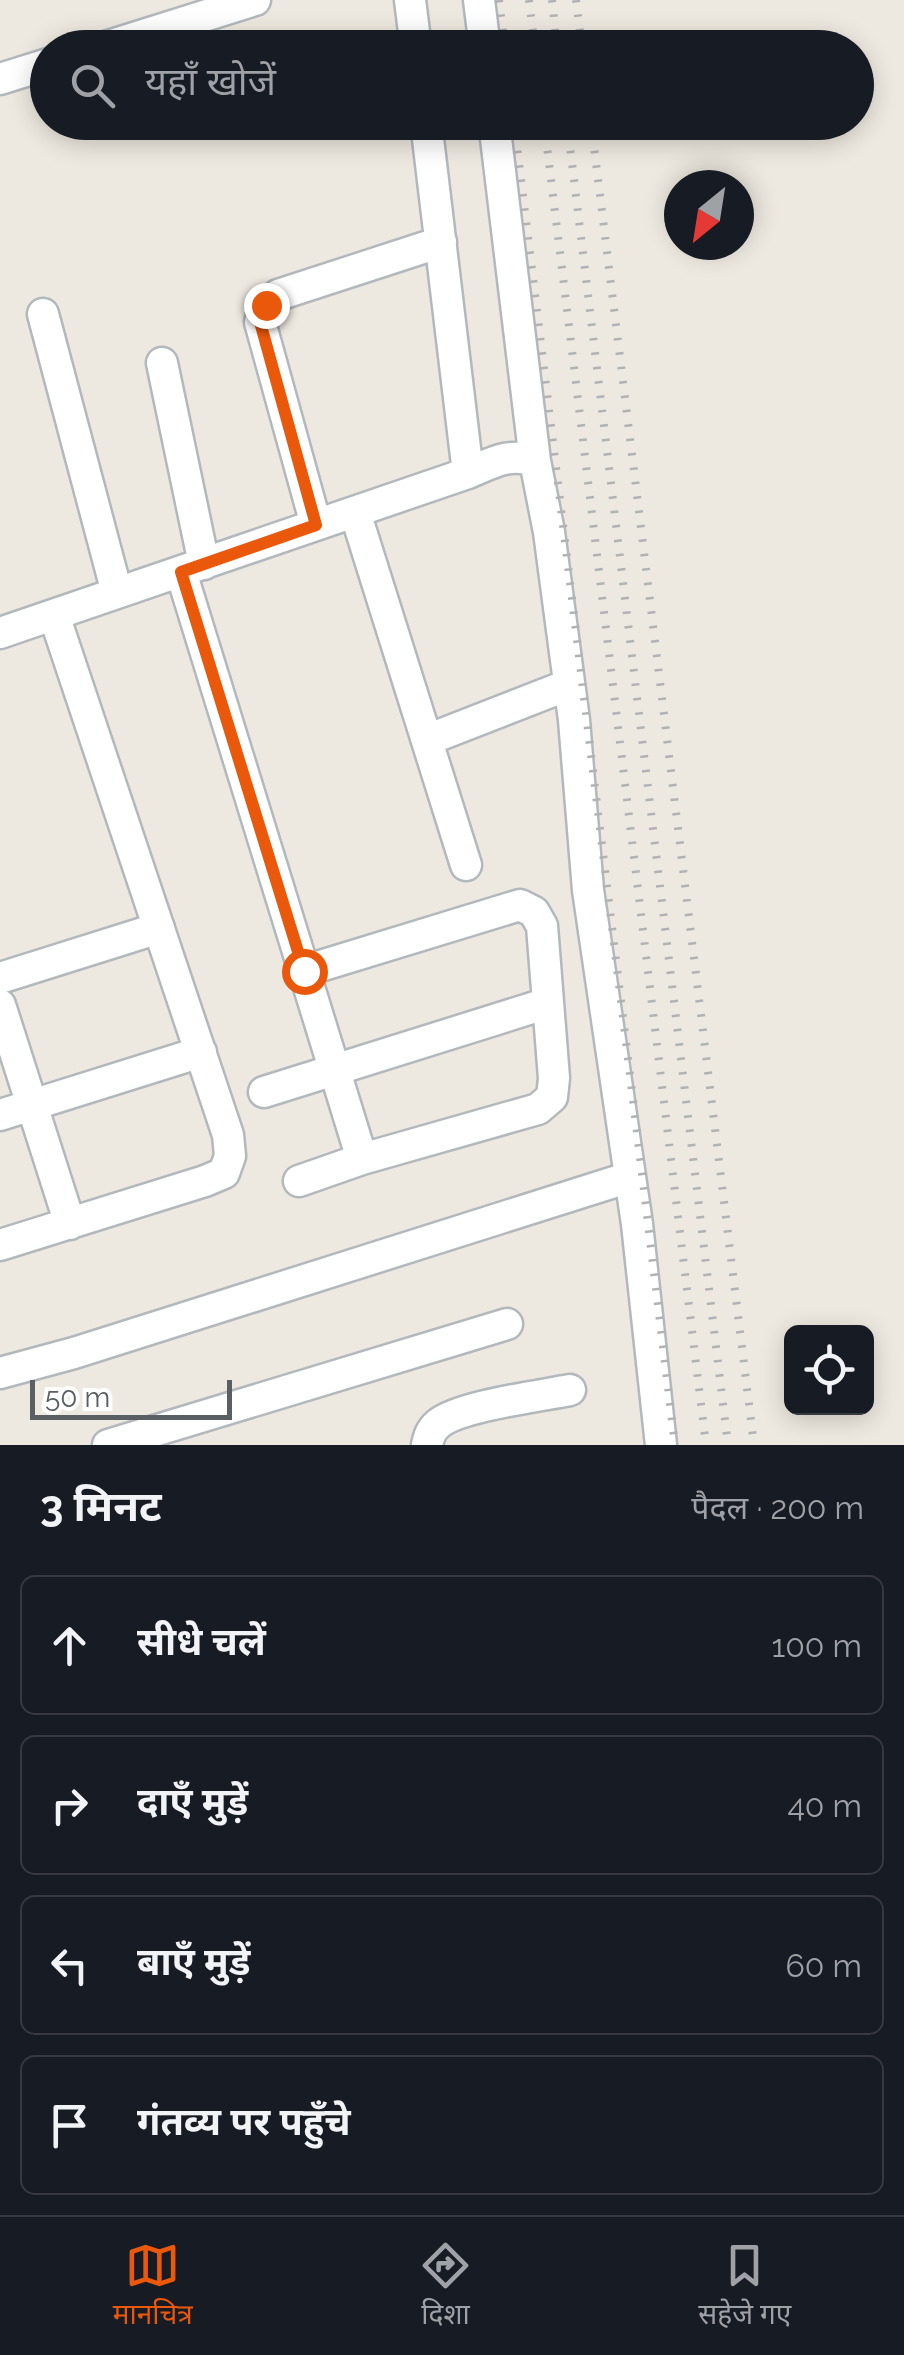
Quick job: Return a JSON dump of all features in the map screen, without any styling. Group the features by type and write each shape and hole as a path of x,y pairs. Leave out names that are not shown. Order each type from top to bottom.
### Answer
{"street":[{"path":"159,30 255,0"},
{"path":"410,0 414,30"},
{"path":"479,0 482,30"},
{"path":"0,79 30,70"},
{"path":"428,140 468,473"},
{"path":"496,140 535,461 549,532 588,890 630,1176 661,1445"},
{"path":"316,525 260,322 266,305 278,295 441,242"},
{"path":"43,314 117,593"},
{"path":"162,364 193,568 304,971 362,1160"},
{"path":"0,633 468,473 506,456 535,461"},
{"path":"355,512 466,865"},
{"path":"0,1246 224,1173 230,1156 228,1135 201,1052 54,615"},
{"path":"426,740 568,685"},
{"path":"298,1182 538,1109 552,1097 554,1078 542,926 534,912 520,905 304,971"},
{"path":"0,978 159,928"},
{"path":"264,1092 548,1003"},
{"path":"0,1005 70,1224"},
{"path":"0,1115 201,1052"},
{"path":"0,1373 630,1176"},
{"path":"108,1445 508,1324"},
{"path":"428,1445 430,1433 441,1421 463,1412 570,1390"}],"railway":[{"path":"499,0 503,30"},
{"path":"529,0 533,30"},
{"path":"552,0 555,30"},
{"path":"576,0 580,30"},
{"path":"516,140 675,1445"},
{"path":"546,140 706,1445"},
{"path":"569,140 728,1445"},
{"path":"593,140 754,1445"}],"route":[{"path":"266,305 260,322 316,525 181,572 304,971"}]}
